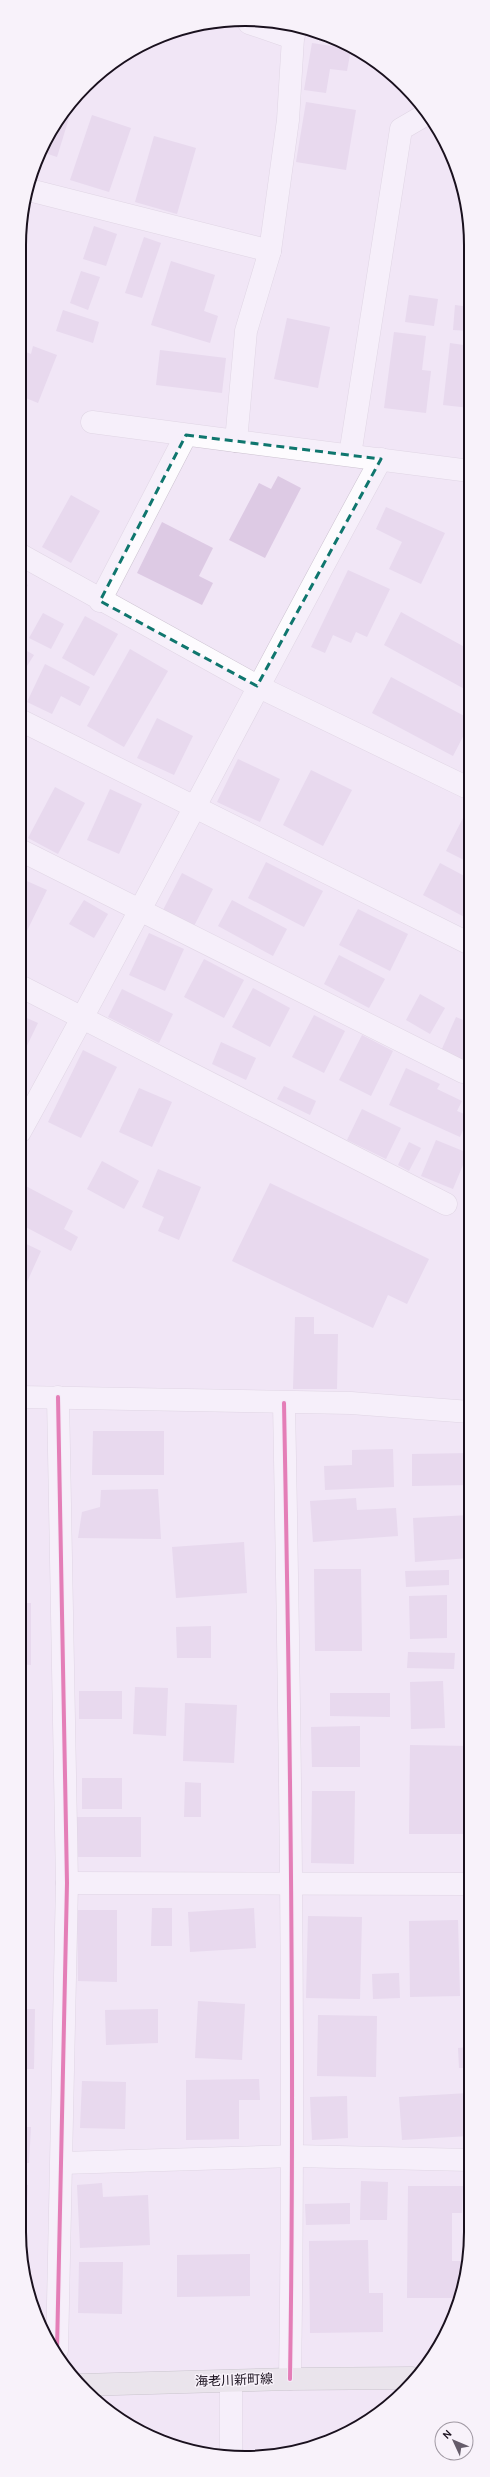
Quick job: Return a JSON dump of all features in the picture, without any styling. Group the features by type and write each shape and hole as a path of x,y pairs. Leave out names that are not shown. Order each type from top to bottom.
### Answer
{"main road":[{"name":"海老川新町線","path":"88,2385 290,2379 408,2378"}],"street":[{"path":"236,441 246,331 270,251 288,120 295,33 269,27"},
{"path":"350,455 401,129 422,117"},
{"path":"32,191 270,251"},
{"path":"92,422 464,470"},
{"path":"100,601 186,435"},
{"path":"26,1121 139,911 257,686 381,459"},
{"path":"26,558 100,601 257,686 464,786"},
{"path":"26,723 194,805 464,941"},
{"path":"26,853 463,1072"},
{"path":"26,989 446,1204"},
{"path":"26,1397 58,1396 284,1403 351,1403 464,1411"},
{"path":"57,2345 67,1883 58,1396"},
{"path":"284,1403 292,1882 294,2156 290,2379"},
{"path":"67,1883 292,1882 464,1884"},
{"path":"62,2163 294,2156 464,2160"},
{"path":"231,2381 231,2451"}],"highlighted area":[{"path":"186,435 381,459 257,686 100,601"}],"building":[{"path":"312,43 338,47 350,53 347,71 330,69 326,93 304,90"},
{"path":"306,102 356,110 346,170 296,162"},
{"path":"71,112 57,157 46,153 55,135"},
{"path":"92,115 131,128 109,192 70,180"},
{"path":"154,136 196,148 177,214 135,202"},
{"path":"94,226 117,234 106,266 83,259"},
{"path":"144,237 161,243 142,298 125,293"},
{"path":"171,261 215,275 204,311 218,316 210,343 151,325"},
{"path":"81,271 100,277 88,310 70,303"},
{"path":"409,295 438,299 434,326 405,322"},
{"path":"455,305 464,306 464,331 453,330"},
{"path":"63,310 99,322 93,343 56,331"},
{"path":"287,318 330,327 318,388 274,379"},
{"path":"394,332 426,336 422,370 431,371 426,413 384,408"},
{"path":"450,343 464,345 464,407 443,405"},
{"path":"33,346 57,355 38,403 26,398 26,352 31,354"},
{"path":"160,350 226,358 222,393 156,385"},
{"path":"278,476 301,488 265,558 229,540 259,483 271,489"},
{"path":"71,495 100,511 71,563 42,547"},
{"path":"386,507 445,533 421,584 389,569 402,542 376,529"},
{"path":"162,522 213,548 199,576 213,583 202,605 137,573"},
{"path":"348,570 390,589 367,637 356,632 351,643 333,635 325,653 311,647"},
{"path":"401,612 464,647 464,689 384,645"},
{"path":"43,613 64,624 51,649 29,638"},
{"path":"85,616 118,634 94,676 62,658"},
{"path":"130,649 168,671 124,747 87,726"},
{"path":"26,650 34,655 26,668"},
{"path":"45,664 90,687 80,706 61,696 52,714 27,702"},
{"path":"391,677 464,716 464,735 453,756 372,713"},
{"path":"157,718 193,736 174,775 137,758"},
{"path":"238,759 280,779 260,822 217,802"},
{"path":"311,770 352,790 323,846 283,825"},
{"path":"55,787 85,803 58,854 28,838"},
{"path":"110,789 142,804 119,854 87,840"},
{"path":"463,818 464,818 464,860 446,851"},
{"path":"266,862 323,891 304,927 248,898"},
{"path":"440,863 464,876 464,917 423,895"},
{"path":"182,873 213,889 194,926 163,910"},
{"path":"26,881 47,890 26,933"},
{"path":"84,900 108,914 94,938 69,924"},
{"path":"232,900 287,929 273,956 218,926"},
{"path":"358,909 408,934 390,971 339,945"},
{"path":"149,933 184,949 165,991 129,975"},
{"path":"339,955 385,979 369,1008 324,984"},
{"path":"204,959 244,980 224,1018 184,997"},
{"path":"253,988 290,1008 270,1047 232,1027"},
{"path":"122,989 173,1014 159,1043 108,1017"},
{"path":"420,994 445,1008 430,1034 406,1020"},
{"path":"314,1015 345,1031 324,1073 292,1057"},
{"path":"456,1017 464,1020 464,1061 441,1051"},
{"path":"26,1018 38,1023 26,1048"},
{"path":"362,1035 393,1051 371,1096 339,1080"},
{"path":"221,1042 256,1058 246,1080 212,1064"},
{"path":"83,1050 117,1067 81,1138 48,1122"},
{"path":"406,1068 440,1084 437,1089 462,1101 457,1111 464,1114 464,1128 460,1137 389,1105"},
{"path":"284,1086 316,1101 310,1115 277,1099"},
{"path":"139,1088 172,1102 152,1147 119,1132"},
{"path":"362,1109 401,1128 386,1159 347,1140"},
{"path":"436,1140 464,1151 464,1163 453,1189 421,1176"},
{"path":"409,1142 421,1148 409,1171 398,1165"},
{"path":"102,1161 139,1181 124,1209 87,1189"},
{"path":"158,1169 201,1187 179,1240 158,1231 164,1217 142,1207"},
{"path":"270,1183 429,1259 407,1304 388,1295 373,1328 232,1261"},
{"path":"26,1186 73,1211 64,1229 78,1237 71,1251 26,1227"},
{"path":"26,1244 41,1251 26,1282"},
{"path":"295,1317 314,1317 314,1334 338,1334 337,1389 293,1389"},
{"path":"93,1431 164,1431 164,1475 92,1475"},
{"path":"393,1449 394,1487 325,1490 324,1466 352,1465 352,1450"},
{"path":"464,1453 464,1485 412,1486 412,1454"},
{"path":"158,1489 161,1539 78,1538 82,1512 100,1507 101,1490"},
{"path":"356,1498 357,1510 396,1508 398,1536 313,1542 310,1501"},
{"path":"464,1515 464,1558 415,1562 413,1518"},
{"path":"244,1542 247,1593 176,1598 172,1547"},
{"path":"314,1569 361,1569 362,1651 315,1651"},
{"path":"449,1570 449,1585 406,1587 405,1571"},
{"path":"447,1595 447,1638 410,1639 409,1596"},
{"path":"26,1603 31,1603 31,1665 26,1665"},
{"path":"211,1626 211,1658 177,1658 176,1627"},
{"path":"408,1652 455,1653 454,1669 407,1668"},
{"path":"443,1681 445,1728 411,1729 410,1682"},
{"path":"135,1687 168,1688 166,1736 133,1734"},
{"path":"79,1691 122,1691 122,1719 79,1719"},
{"path":"330,1693 390,1693 390,1717 330,1716"},
{"path":"185,1703 237,1705 234,1763 183,1761"},
{"path":"360,1726 360,1767 312,1767 311,1727"},
{"path":"410,1745 464,1746 464,1834 409,1834"},
{"path":"82,1778 122,1778 122,1809 82,1809"},
{"path":"185,1782 201,1783 201,1817 184,1817"},
{"path":"312,1791 355,1791 354,1864 311,1863"},
{"path":"77,1817 141,1817 141,1857 77,1857"},
{"path":"152,1908 172,1908 172,1946 151,1946"},
{"path":"254,1908 256,1948 190,1952 188,1912"},
{"path":"77,1910 117,1910 117,1982 78,1981"},
{"path":"308,1916 362,1917 360,1999 306,1998"},
{"path":"458,1920 460,1996 410,1997 409,1921"},
{"path":"399,1973 400,1998 373,1999 372,1974"},
{"path":"198,2001 245,2004 242,2060 195,2058"},
{"path":"26,2009 35,2009 34,2069 26,2069"},
{"path":"158,2009 158,2043 106,2045 105,2010"},
{"path":"318,2015 377,2016 376,2077 317,2076"},
{"path":"464,2047 464,2068 459,2068 458,2048"},
{"path":"259,2079 260,2100 239,2100 239,2139 186,2140 186,2080"},
{"path":"82,2081 126,2082 125,2129 80,2128"},
{"path":"464,2093 464,2136 402,2140 399,2097"},
{"path":"347,2096 348,2138 312,2140 310,2097"},
{"path":"26,2127 31,2127 29,2163 26,2163"},
{"path":"361,2181 388,2182 387,2220 360,2220"},
{"path":"102,2183 103,2197 148,2195 150,2245 80,2248 77,2185"},
{"path":"26,2185 28,2185 26,2224"},
{"path":"408,2186 463,2186 462,2213 452,2213 452,2261 462,2261 457,2289 454,2298 407,2298"},
{"path":"350,2203 350,2224 306,2225 305,2204"},
{"path":"368,2240 369,2293 383,2293 383,2332 310,2333 309,2241"},
{"path":"250,2254 250,2296 177,2297 177,2255"},
{"path":"79,2262 123,2262 122,2314 78,2313"}],"cycle path":[{"path":"57,2345 67,1883 58,1397"},
{"path":"284,1403 292,2013 290,2379"}]}
